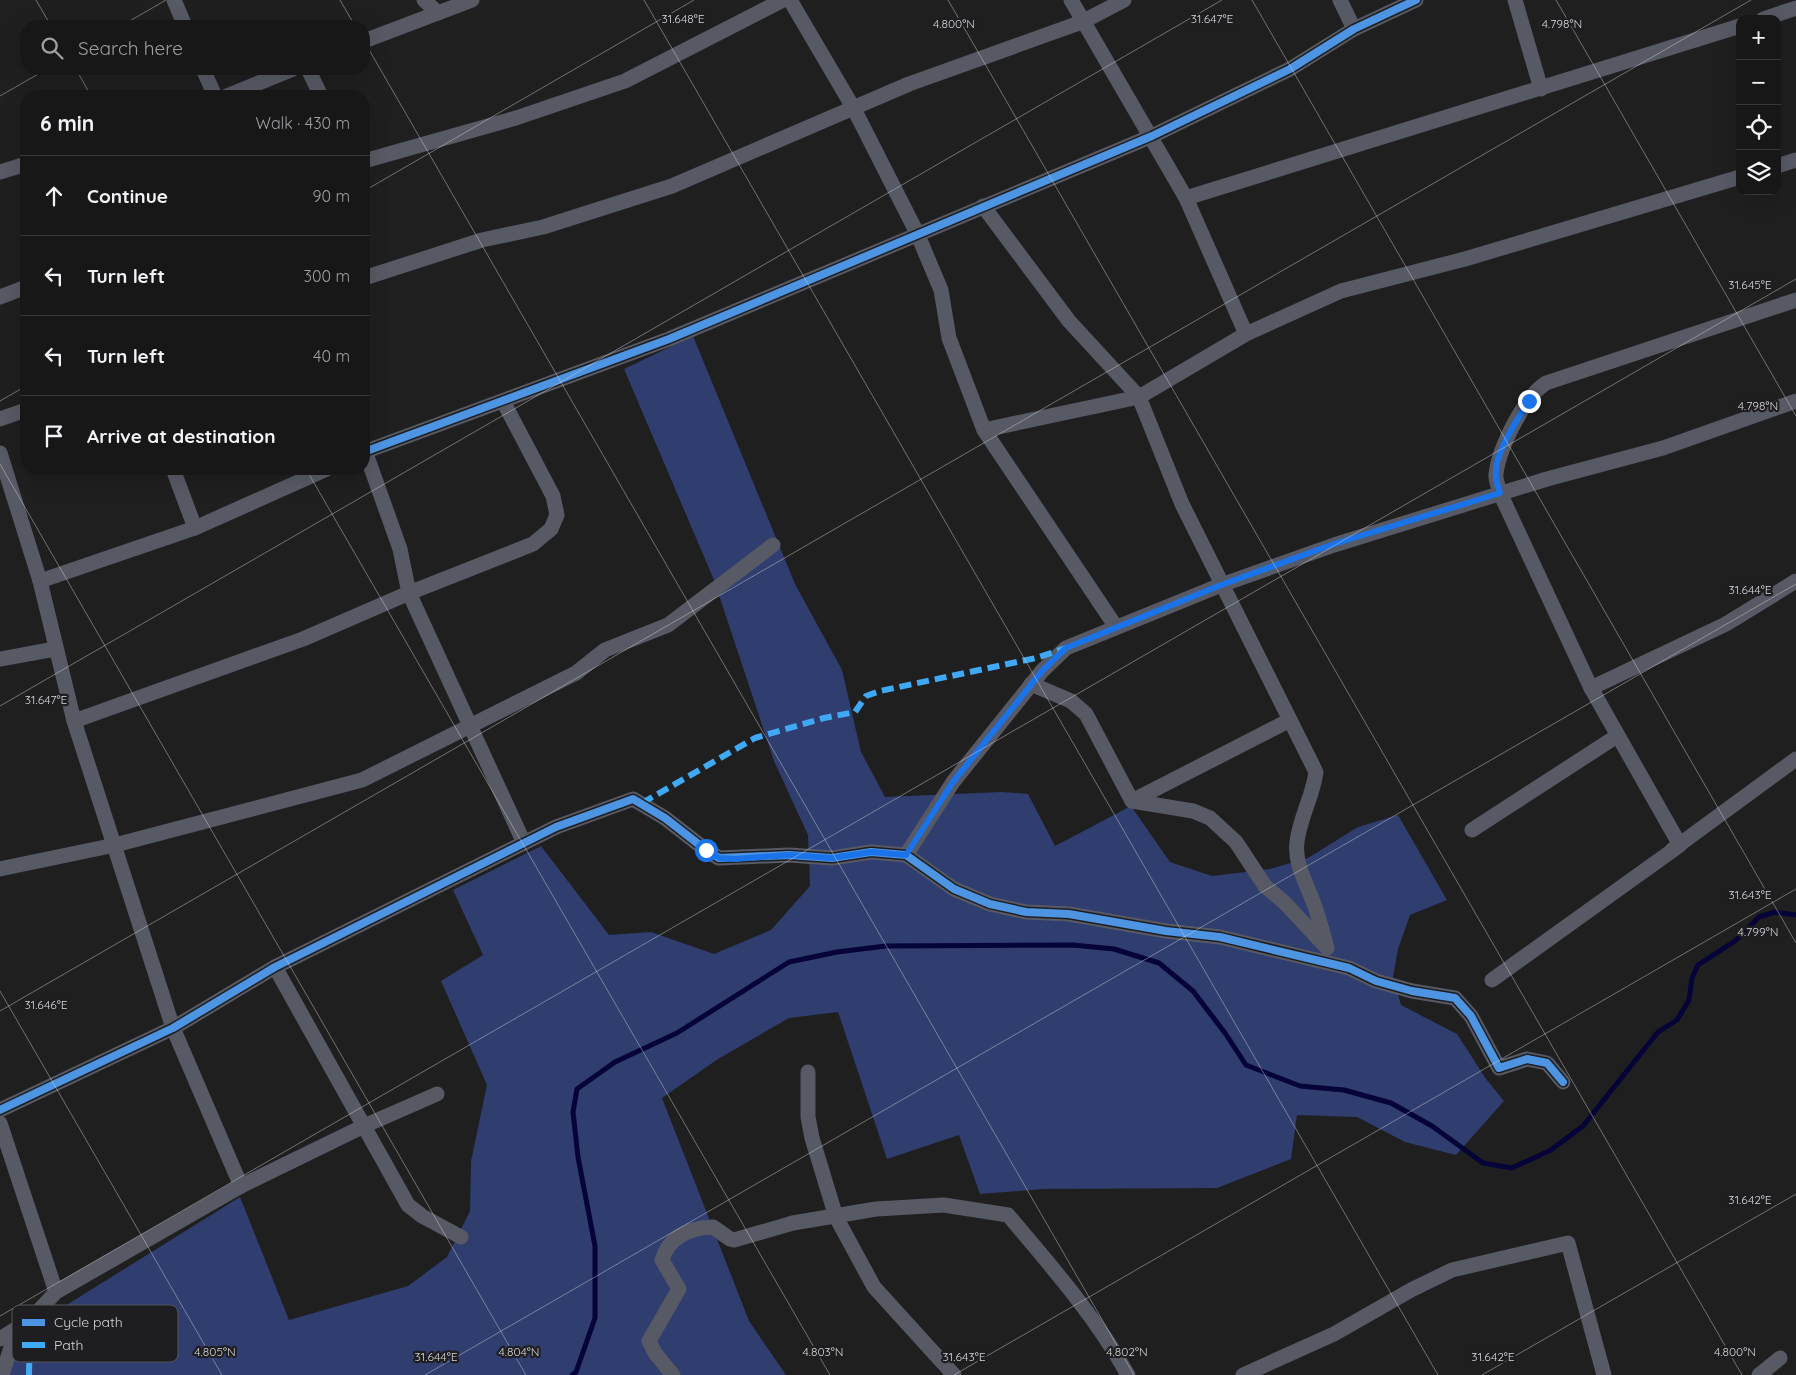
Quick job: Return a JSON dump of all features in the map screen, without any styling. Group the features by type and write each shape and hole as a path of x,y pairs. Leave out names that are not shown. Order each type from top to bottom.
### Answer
{"street":[{"path":"174,0 183,20"},
{"path":"424,0 438,13"},
{"path":"370,39 472,0"},
{"path":"370,154 516,118 625,81 783,0"},
{"path":"790,0 854,109 917,234 942,290 949,338 984,430 1116,626"},
{"path":"1071,0 1082,22 1152,136 1186,198 1246,334"},
{"path":"370,276 482,240 543,227 672,186 951,68 1082,22 1124,0"},
{"path":"1340,0 1354,29"},
{"path":"370,449 668,339 1152,136 1290,69 1354,29 1416,0"},
{"path":"1515,0 1541,89"},
{"path":"1775,15 1796,8"},
{"path":"1186,198 1736,27"},
{"path":"206,75 212,90"},
{"path":"242,90 278,75"},
{"path":"311,75 318,90"},
{"path":"1781,165 1796,160"},
{"path":"0,172 20,166"},
{"path":"984,430 1139,397 1246,334 1341,291 1465,259 1736,178"},
{"path":"983,206 1069,321 1139,397 1182,504 1316,772 1314,789 1304,813 1297,842 1297,860 1314,905 1327,948"},
{"path":"0,297 20,289"},
{"path":"1680,845 1591,688 1500,493 1495,477 1499,458 1511,429 1536,389 1546,383 1796,300"},
{"path":"74,721 303,639 409,593 533,544 551,529 557,515 553,496 503,401"},
{"path":"906,855 953,782 1031,684 1066,648 1116,626 1221,585 1334,544 1500,493 1664,448 1796,401"},
{"path":"0,419 20,412"},
{"path":"0,453 40,581 74,721 173,1028 241,1186"},
{"path":"370,467 400,549 409,593 446,676 472,726 524,843"},
{"path":"175,475 195,528"},
{"path":"40,581 195,528 314,475"},
{"path":"0,869 115,845 362,780 576,673 605,650 668,626 773,545"},
{"path":"1591,688 1726,624 1796,581"},
{"path":"0,658 55,649"},
{"path":"1031,684 1071,701 1086,714 1132,801"},
{"path":"1132,801 1290,720"},
{"path":"1472,830 1617,736"},
{"path":"1492,980 1796,759"},
{"path":"0,1110 173,1028 275,967 524,843 587,814 633,799 665,818 719,858 789,855 832,858 871,852 906,855 954,889 990,904 1026,912 1069,914 1166,931 1220,937 1349,968 1376,981 1403,989 1456,998 1471,1016 1499,1068 1527,1059 1547,1063 1563,1082"},
{"path":"1132,801 1193,811 1210,818 1236,842 1265,886 1285,903 1327,948 1349,968"},
{"path":"1610,888 1680,845"},
{"path":"275,967 408,1205 422,1216 461,1237"},
{"path":"808,1072 808,1117 810,1131 836,1217 874,1287 954,1375"},
{"path":"44,1305 56,1292 241,1186 364,1126 437,1094"},
{"path":"0,1123 56,1292"},
{"path":"673,1375 655,1353 649,1340 679,1289 662,1260 672,1243 685,1231 713,1227 730,1240 734,1240 793,1224 876,1209 944,1205 1008,1215 1113,1347 1128,1375"},
{"path":"1243,1375 1334,1334 1411,1290 1452,1270 1568,1243 1604,1375"},
{"path":"0,1339 12,1332"},
{"path":"2,1375 12,1344"},
{"path":"1759,1375 1780,1358"}],"shaded area":[{"path":"693,336 795,584 842,670 861,752 885,797 1002,792 1028,794 1055,846 1131,806 1170,862 1212,876 1270,869 1308,858 1358,827 1398,815 1447,900 1410,915 1398,949 1393,977 1401,1005 1457,1034 1486,1079 1504,1101 1456,1155 1405,1142 1357,1117 1297,1115 1291,1159 1217,1188 1043,1189 980,1194 959,1135 887,1159 838,1012 789,1018 718,1059 662,1098 749,1321 786,1375 2,1375 12,1359 12,1362 178,1362 178,1305 66,1305 240,1197 289,1320 408,1286 447,1257 470,1211 471,1161 487,1085 441,981 483,955 453,890 541,846 609,935 651,932 714,954 771,930 810,886 808,835 774,761 714,580 624,369"}],"waterway":[{"path":"572,1375 576,1372 595,1318 595,1246 578,1157 573,1112 577,1089 615,1062 677,1033 789,962 837,952 886,946 1073,945 1114,949 1159,963 1193,991 1225,1033 1246,1065 1300,1086 1344,1090 1391,1103 1432,1126 1483,1163 1512,1168 1551,1150 1583,1126 1658,1032 1677,1020 1689,1000 1692,978 1698,965 1735,941 1759,917 1775,912 1796,915"}],"marked path":[{"path":"642,803 755,738 824,718 855,712 866,696 880,691 1036,658 1066,648"},
{"path":"29,1362 29,1375"}],"cycle path":[{"path":"370,450 669,339 1152,136 1290,69 1354,29 1416,0"},
{"path":"0,1110 173,1028 275,967 556,827 633,799 665,818 719,858 789,855 832,858 871,852 906,855 954,889 990,904 1026,912 1069,914 1166,931 1220,937 1349,968 1376,981 1412,991 1455,998 1471,1016 1499,1068 1527,1059 1547,1063 1563,1082"}],"route":[{"path":"706,850 719,858 735,859 789,855 832,858 871,852 906,855 953,782 1017,700 1042,671 1066,648 1116,626 1221,585 1334,544 1500,493 1495,477 1499,458 1511,429 1529,401"}]}
